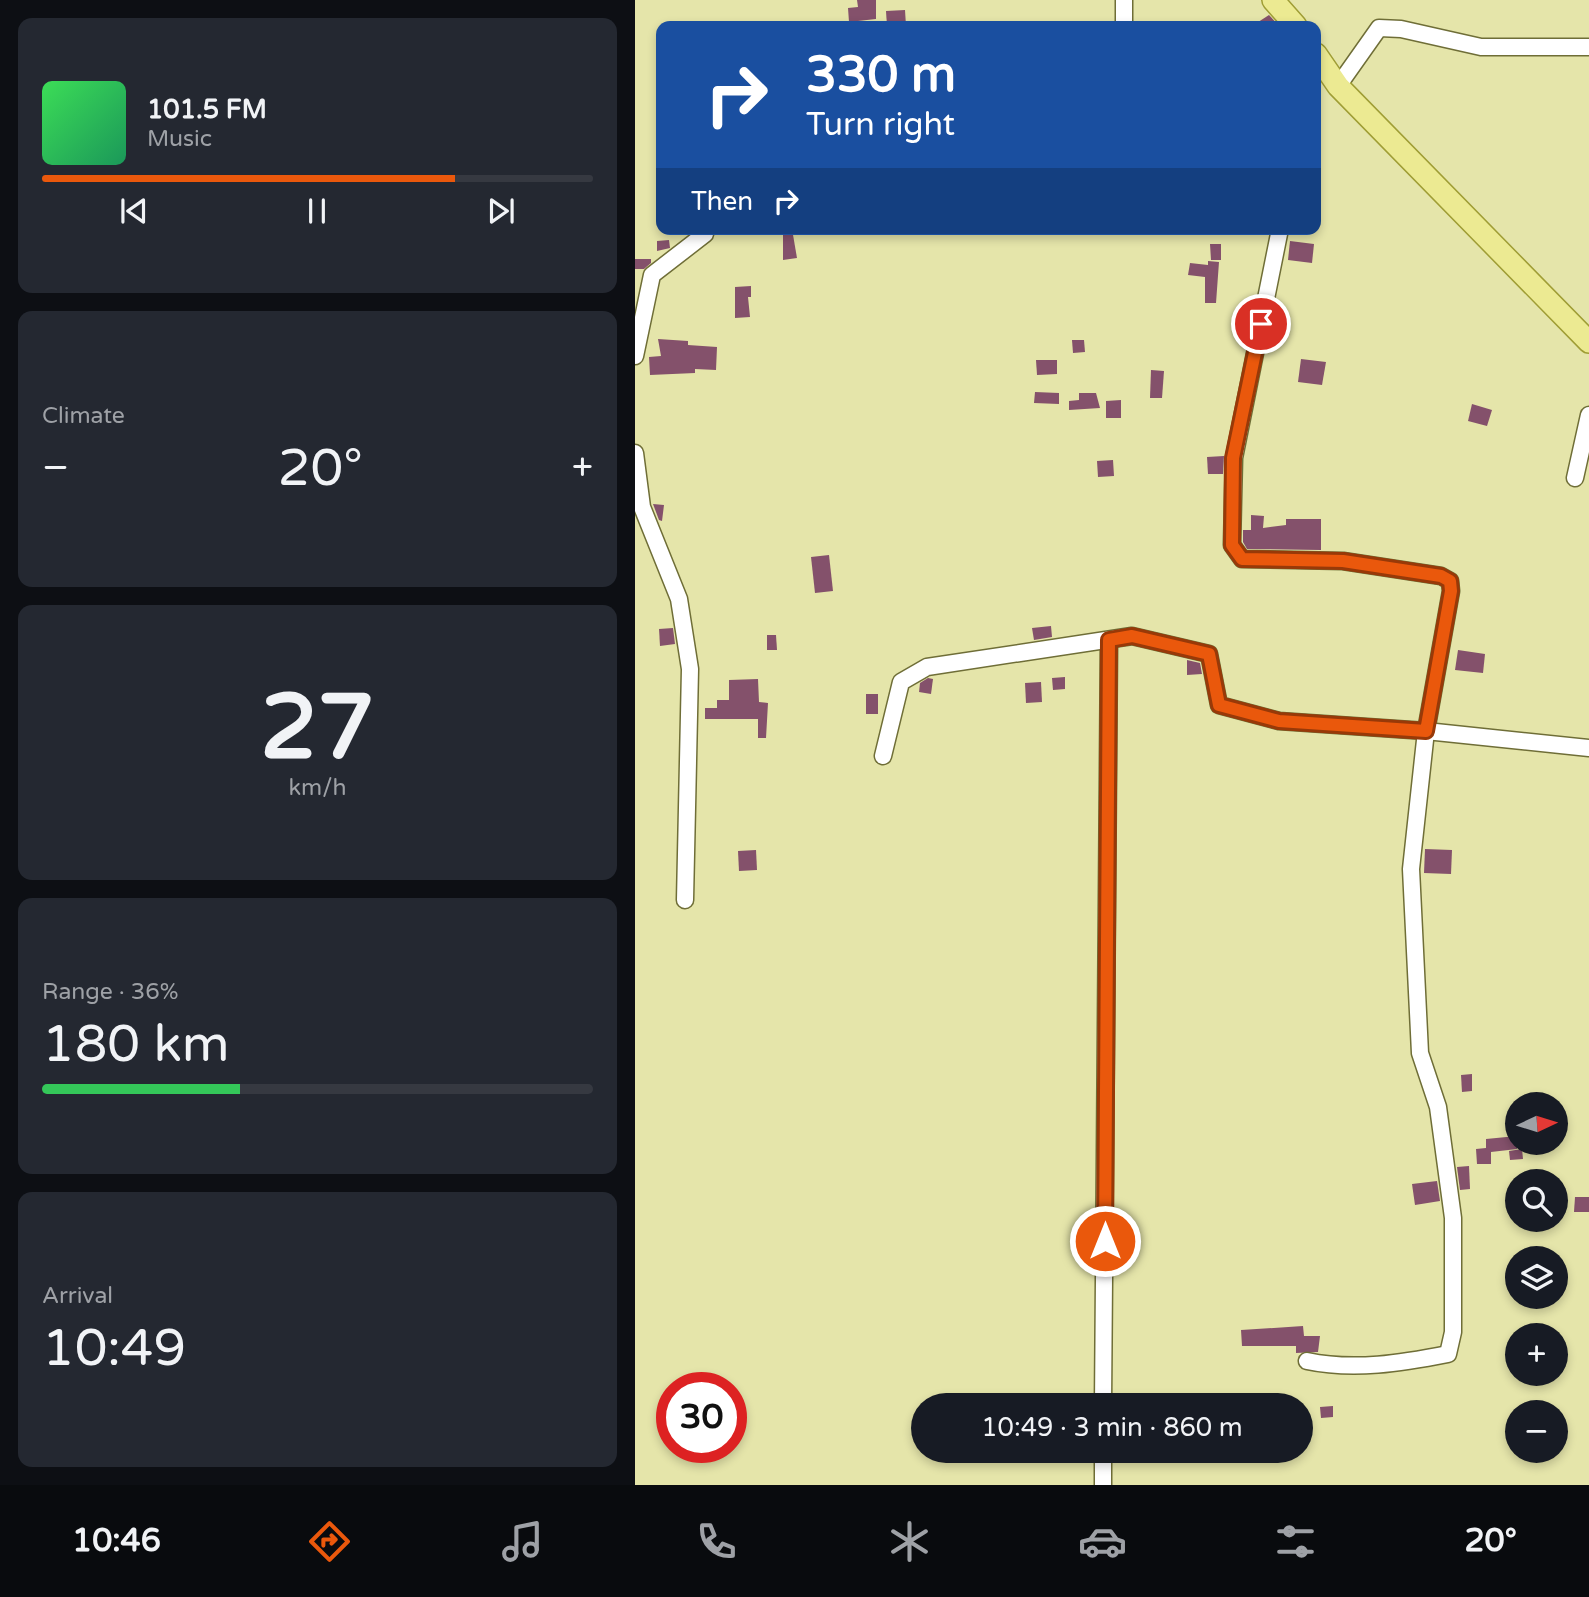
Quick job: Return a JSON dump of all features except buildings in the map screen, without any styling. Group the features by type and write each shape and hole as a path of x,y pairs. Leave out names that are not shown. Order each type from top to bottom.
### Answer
{"main road":[{"path":"1273,0 1292,21"},
{"path":"1321,61 1338,86 1589,342"}],"street":[{"path":"1124,0 1124,21"},
{"path":"1338,86 1379,28 1401,29 1481,47 1589,47"},
{"path":"635,356 652,275 704,235"},
{"path":"1279,235 1233,458 1232,545 1242,559 1343,561 1441,576 1450,581 1426,731 1411,869 1420,1053 1438,1107 1453,1218 1453,1332 1448,1354 1399,1364 1329,1366 1307,1361"},
{"path":"1575,478 1589,415"},
{"path":"635,453 642,507 679,599 690,669 685,901"},
{"path":"883,757 901,682 927,667 1132,636 1209,654 1219,705 1279,721 1426,731 1589,748"},
{"path":"1103,1393 1109,640"},
{"path":"1103,1463 1103,1485"}],"route":[{"path":"1105,1241 1109,640 1132,636 1209,654 1219,705 1279,721 1426,731 1451,591 1450,581 1441,576 1343,561 1242,559 1232,545 1233,458 1261,324"}]}
